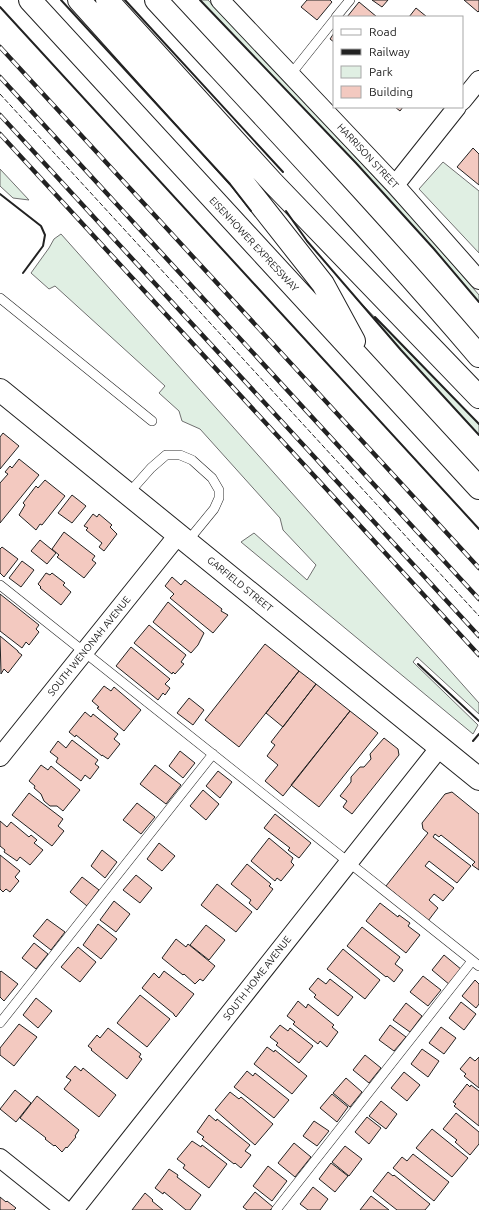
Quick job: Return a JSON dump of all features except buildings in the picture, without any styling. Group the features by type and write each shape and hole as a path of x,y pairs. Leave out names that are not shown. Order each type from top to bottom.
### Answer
{"main road":[{"name":"EISENHOWER EXPRESSWAY","path":"30,0 479,488"},
{"path":"79,0 241,180 309,266 323,284 369,369"},
{"path":"107,0 273,182 479,397"},
{"path":"156,0 338,197 425,293 479,356"},
{"name":"GARFIELD STREET","path":"0,390 479,779"}],"street":[{"name":"HARRISON STREET","path":"220,0 395,185 479,280"},
{"path":"463,100 479,80"},
{"path":"395,185 456,108"},
{"name":"SOUTH WENONAH AVENUE","path":"0,757 84,652 183,538"},
{"name":"SOUTH HOME AVENUE","path":"74,1210 440,747"},
{"path":"0,1158 65,1210"}],"lane":[{"path":"337,16 350,0"},
{"path":"291,74 333,21"},
{"path":"0,298 152,421"},
{"path":"128,494 151,468 166,455 180,455 192,460 212,478 219,490 219,498 214,509 183,538"},
{"path":"0,585 476,963 276,1210"},
{"path":"0,1023 213,754"}],"green space":[{"path":"200,0 208,0 424,231 479,295 479,302 434,249 356,163"},
{"path":"443,162 479,191 479,253 419,189"},
{"path":"0,169 29,200 13,198 0,186"},
{"path":"61,234 479,703 479,714 417,657 413,662 478,725 473,734 241,542 254,533 307,580 316,565 283,530 280,518 200,429 182,421 179,411 159,393 165,386 55,286 49,289 31,273 54,239"},
{"path":"354,296 479,424 479,435 401,350"}],"railway":[{"path":"0,47 479,568"},
{"path":"0,77 479,599"},
{"path":"0,115 479,636"},
{"path":"0,134 479,655"}],"fence":[{"path":"0,94 479,616"}],"wall":[{"path":"61,0 230,184 251,211"},
{"path":"125,0 283,172"},
{"path":"200,0 356,163 434,249 479,302"},
{"path":"0,7 479,529"},
{"path":"0,194 41,226 45,235 43,246 23,273"},
{"path":"286,211 307,241 401,350 479,435"},
{"path":"375,317 479,424"},
{"path":"418,664 479,721"},
{"path":"473,741 479,734"}]}
